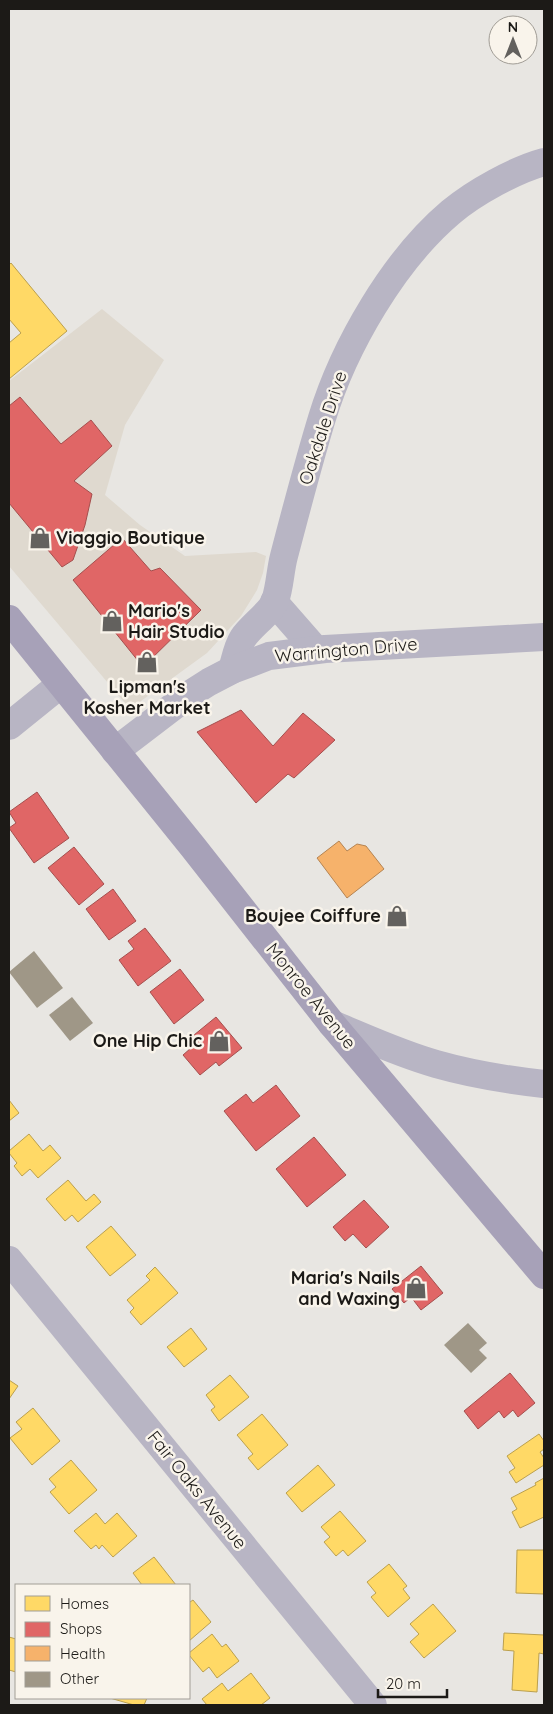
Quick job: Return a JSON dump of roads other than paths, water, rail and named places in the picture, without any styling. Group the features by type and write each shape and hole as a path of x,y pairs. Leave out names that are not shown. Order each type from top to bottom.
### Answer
{"main road":[{"name":"Monroe Avenue","path":"9,618 60,684 200,854 332,1024 544,1275"}],"street":[{"name":"Oakdale Drive","path":"232,670 242,639 274,602 283,559 328,401 356,338 382,292 399,267 429,233 452,211 492,184 544,162"},
{"path":"274,602 316,650"},
{"name":"Warrington Drive","path":"115,751 187,696 209,682 232,670 269,656 316,650 544,637"},
{"path":"9,726 60,684"},
{"path":"332,1024 435,1064 496,1078 544,1084"},
{"name":"Fair Oaks Avenue","path":"13,1269 373,1705"}],"place":[{"name":"Viaggio Boutique","path":"40,538"},
{"name":"Mario's Hair Studio","path":"112,621"},
{"name":"Lipman's Kosher Market","path":"147,662"},
{"name":"Boujee Coiffure","path":"397,916"},
{"name":"One Hip Chic","path":"219,1041"},
{"name":"Maria's Nails and Waxing","path":"416,1288"}]}
